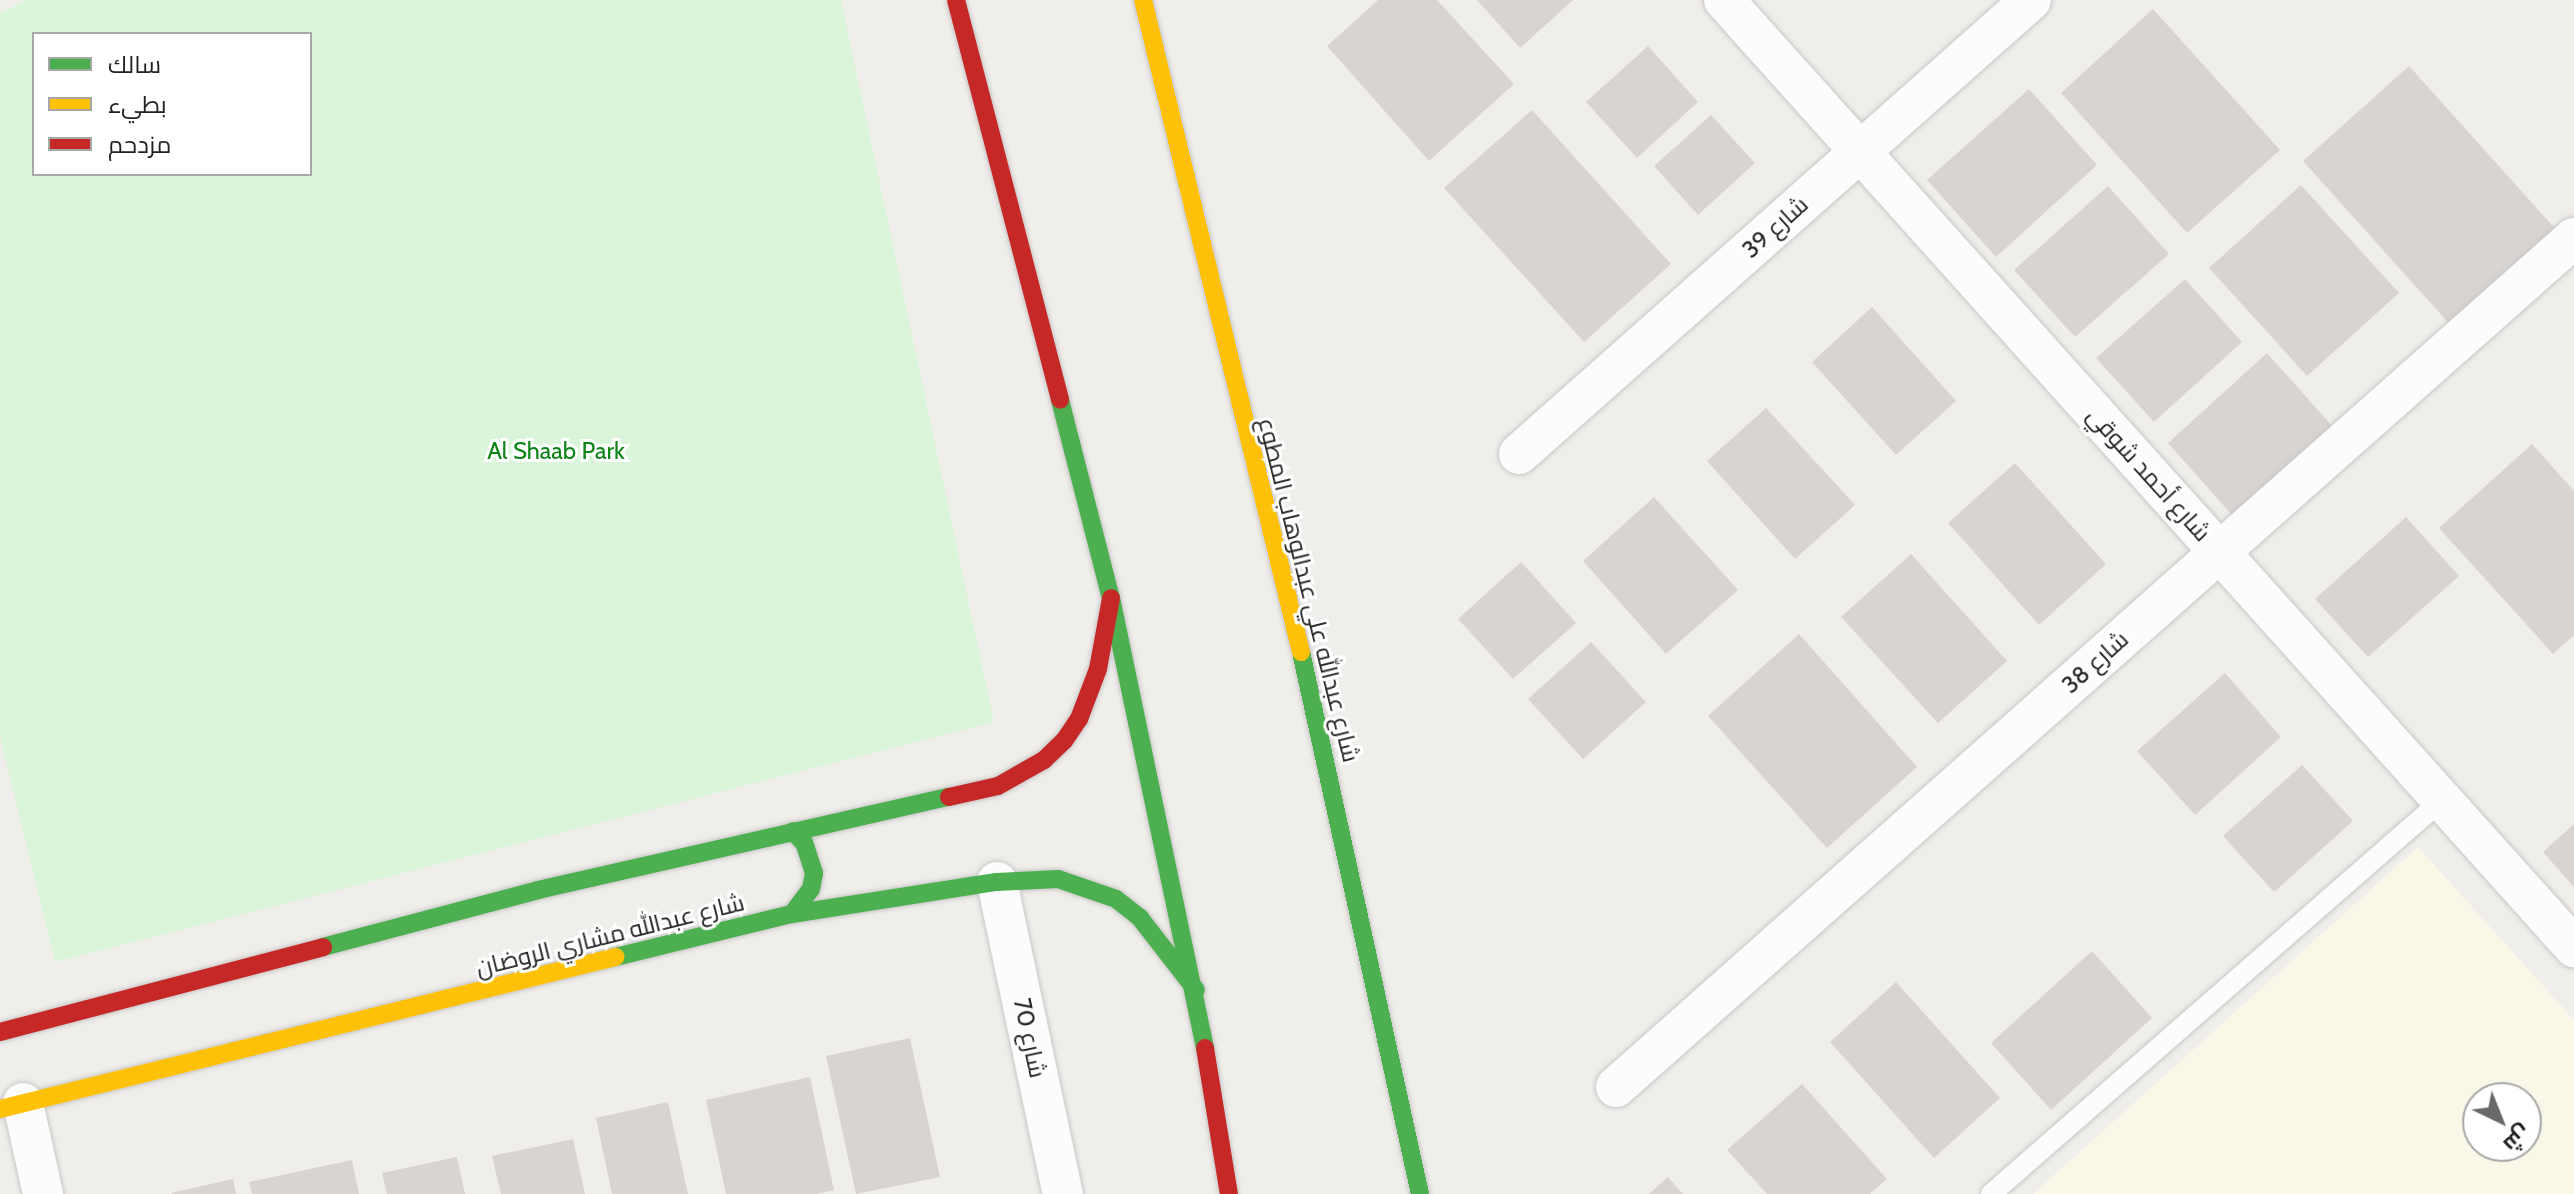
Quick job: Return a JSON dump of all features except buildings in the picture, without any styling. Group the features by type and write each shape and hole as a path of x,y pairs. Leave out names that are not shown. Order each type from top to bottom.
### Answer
{"street":[{"path":"956,0 1111,598 1196,990 1229,1194"},
{"name":"شارع عبدالله علي عبدالوهاب المطوع","path":"1143,0 1322,741 1420,1194"},
{"name":"شارع أحمد شوقي","path":"1724,0 2574,947"},
{"name":"شارع 39","path":"1519,454 2031,0"},
{"name":"شارع 38","path":"1616,1087 2574,238"},
{"path":"0,1032 538,890 998,786 1044,760 1064,741 1091,695 1111,598"},
{"path":"792,914 811,889 814,873 804,843 793,831"},
{"name":"شارع عبدالله مشاري الروضان","path":"12,1106 792,914 997,882 1058,879 1116,899 1140,918 1196,990"},
{"name":"شارع 70","path":"997,882 1063,1194"},
{"path":"12,1106 43,1194"}],"lane":[{"path":"1991,1194 2442,800"}],"shaded area":[{"path":"2418,847 2574,1020 2574,1194 2033,1194"}],"green space":[{"name":"Al Shaab Park","path":"27,0 841,0 994,722 55,962 0,736 0,13"}],"traffic: fast":[{"path":"1060,400 1111,598 1205,1048"},
{"path":"1301,652 1420,1194"},
{"path":"323,947 538,890 949,797"},
{"path":"792,914 811,889 814,873 804,843 793,831"},
{"path":"615,957 792,914 997,882 1058,879 1116,899 1140,918 1196,990"}],"traffic: slow":[{"path":"1143,0 1301,652"},
{"path":"0,1109 615,957"}],"traffic: jam":[{"path":"956,0 1060,400"},
{"path":"949,797 998,786 1044,760 1064,741 1079,719 1098,669 1111,598"},
{"path":"0,1032 323,947"},
{"path":"1205,1048 1229,1194"}]}
